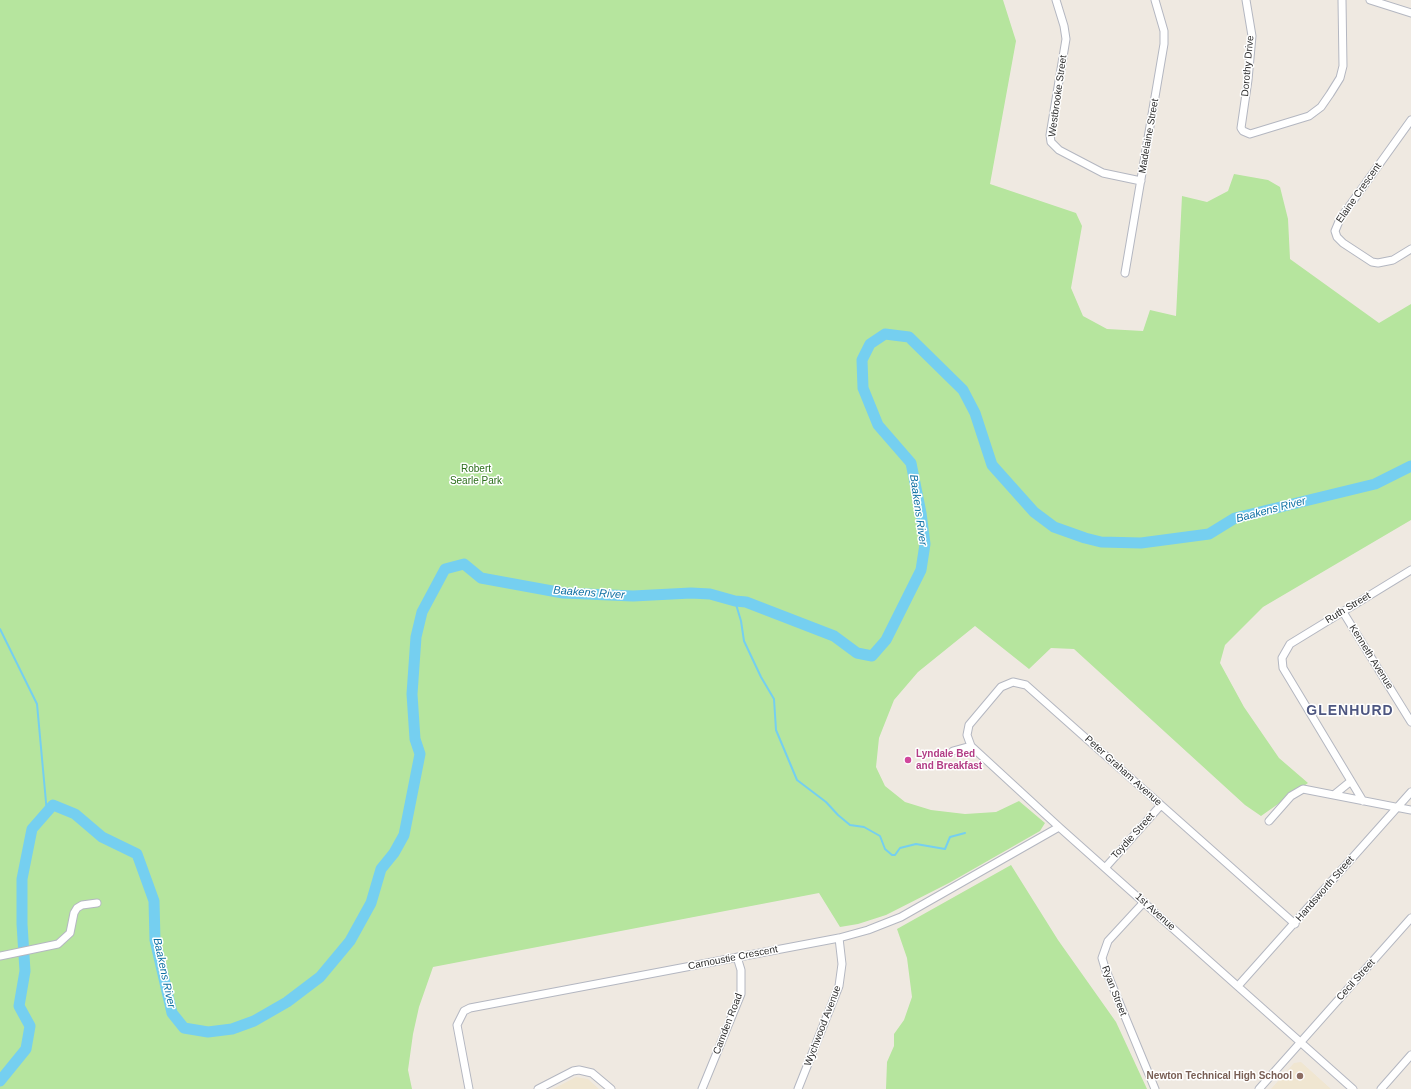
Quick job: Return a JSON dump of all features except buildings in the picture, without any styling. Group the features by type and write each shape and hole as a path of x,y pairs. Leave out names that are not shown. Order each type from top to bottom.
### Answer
{"street":[{"name":"Westbrooke Street","path":"1056,0 1064,26 1066,39 1050,135 1051,142 1059,150 1103,173 1141,180"},
{"name":"Madelaine Street","path":"1125,273 1164,44 1164,32 1155,0"},
{"name":"Dorothy Drive","path":"1246,0 1252,36 1248,80 1241,125 1243,132 1252,134 1310,116 1321,107 1342,73 1342,0"},
{"path":"1370,0 1411,13"},
{"name":"Elaine Crescent","path":"1411,120 1340,219 1336,225 1335,231 1337,237 1343,243 1372,262 1378,263 1393,260 1411,249"},
{"name":"Ruth Street","path":"1351,781 1282,668 1282,658 1287,648 1411,570"},
{"name":"Kenneth Avenue","path":"1343,612 1411,722"},
{"name":"Peter Graham Avenue","path":"971,746 967,735 971,721 1001,687 1013,682 1020,683 1029,688 1295,924"},
{"path":"953,751 971,746"},
{"name":"1st Avenue","path":"971,746 1059,827 1353,1089"},
{"path":"1334,794 1351,781 1363,801"},
{"path":"1269,820 1291,796 1302,789 1411,810"},
{"name":"Handsworth Street","path":"1238,986 1295,924 1411,792"},
{"name":"Toydie Street","path":"1105,868 1161,805"},
{"name":"Carnoustie Crescent","path":"469,1089 457,1031 459,1020 467,1009 477,1005 839,938 868,930 901,917 1059,827"},
{"name":"Ryan Street","path":"1144,902 1108,941 1102,958 1155,1089"},
{"path":"0,956 54,946 63,942 70,934 75,910 82,905 97,903"},
{"name":"Cecil Street","path":"1259,1089 1411,918"},
{"name":"Wychwood Avenue","path":"798,1089 839,986 842,964 839,938"},
{"name":"Camden Road","path":"702,1089 741,994 741,970 737,957"},
{"path":"1381,1089 1411,1055"},
{"path":"538,1089 576,1070 592,1073 611,1089"}],"shaded area":[{"name":"Newton Technical High School","path":"1301,1062 1331,1089 1271,1089 1294,1063"},
{"path":"576,1077 588,1079 599,1089 553,1089"}],"green space":[{"name":"Robert Searle Park","path":"0,0 1003,0 1016,41 990,184 1076,213 1082,226 1071,288 1083,316 1107,329 1143,331 1150,310 1176,316 1182,196 1207,202 1228,191 1234,174 1268,180 1280,187 1288,219 1290,259 1379,323 1411,304 1411,520 1263,607 1225,645 1220,663 1244,707 1279,758 1308,783 1261,816 1245,805 1074,649 1051,648 1029,669 975,626 918,672 894,700 879,738 876,767 885,786 905,802 931,810 965,814 996,812 1019,801 1045,823 1040,831 949,883 886,915 858,924 840,927 819,893 433,967 419,1007 413,1034 408,1070 412,1089 0,1089"},
{"path":"1011,865 1058,940 1116,1022 1147,1089 886,1089 887,1062 894,1046 894,1034 904,1020 912,997 907,958 897,929"}],"waterway":[{"name":"Baakens River","path":"0,1081 26,1049 30,1026 19,1006 25,971 22,924 22,879 32,829 53,805 75,814 102,837 137,854 154,901 155,940 172,1013 184,1028 208,1032 232,1029 254,1021 287,1002 320,977 350,941 371,903 381,869 394,853 404,835 420,754 415,739 412,694 416,637 422,612 445,569 464,564 481,578 563,593 633,596 691,593 710,594 735,601 746,602 834,636 857,653 872,656 886,640 921,570 925,544 921,513 911,463 878,425 863,388 862,360 870,344 885,334 909,337 963,390 975,413 992,465 1034,512 1054,527 1085,538 1101,542 1141,543 1209,534 1235,518 1375,484 1411,466"},
{"path":"735,601 741,621 744,641 761,677 774,699 776,730 797,780 826,802 850,825 864,827 880,836 885,849 892,855 895,855 900,848 916,844 945,849 950,837 965,833"},
{"path":"0,629 37,704 47,813"}],"place":[{"name":"Lyndale Bed and Breakfast","path":"908,760"},
{"name":"Newton Technical High School","path":"1300,1076"}],"district":[{"name":"GLENHURD","path":"1350,711"}]}
